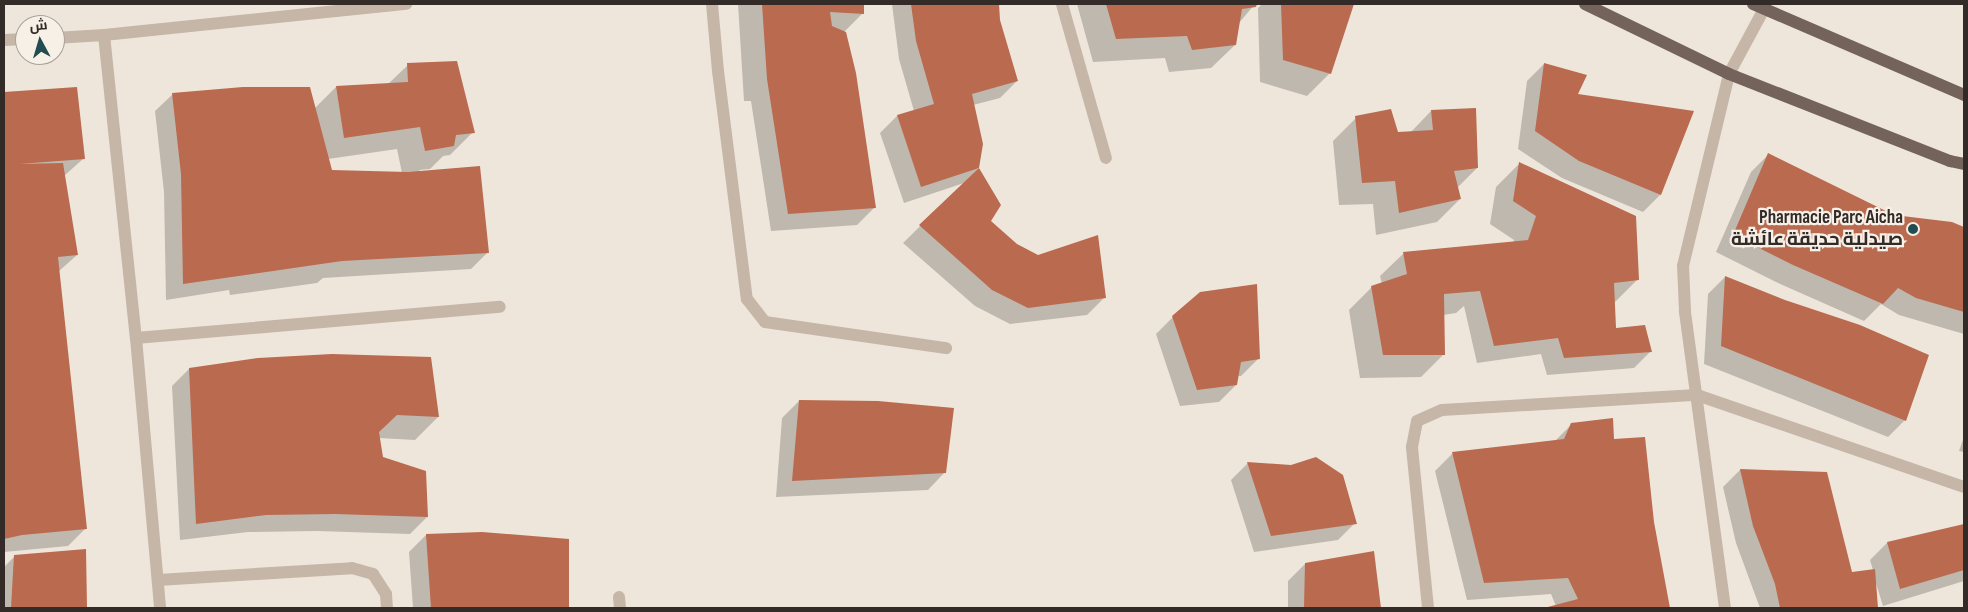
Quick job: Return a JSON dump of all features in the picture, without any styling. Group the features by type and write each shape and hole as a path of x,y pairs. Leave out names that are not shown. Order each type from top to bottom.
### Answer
{"main road":[{"path":"1585,4 1730,74 1941,157 1964,164"},
{"path":"1758,6 1964,95"}],"street":[{"path":"65,37 104,35 307,8 406,4"},
{"path":"712,4 718,71 747,299 765,322 946,348"},
{"path":"1062,4 1106,158"},
{"path":"1725,608 1685,311 1683,266 1730,74 1758,6"},
{"path":"104,35 136,338 160,608"},
{"path":"136,338 500,307"},
{"path":"1428,608 1412,447 1417,421 1442,410 1697,396 1964,487"},
{"path":"158,580 352,568 374,574 386,594 387,608"}],"building":[{"path":"762,4 864,4 864,14 830,12 832,26 846,32 856,73 876,208 788,214 767,79"},
{"path":"911,4 999,4 1000,20 1018,81 972,94 983,144 979,168 921,187 897,115 934,104 916,41"},
{"path":"1106,4 1257,4 1256,7 1242,9 1236,45 1192,50 1187,36 1116,39"},
{"path":"1281,4 1354,4 1331,74 1283,60"},
{"path":"457,61 475,133 456,135 454,146 425,151 420,127 344,138 336,86 408,82 407,63"},
{"path":"1544,63 1587,75 1578,94 1694,111 1661,195 1579,161 1535,131"},
{"path":"77,87 85,159 19,164 63,163 78,255 58,257 87,529 22,535 4,539 4,92"},
{"path":"243,87 310,87 332,170 408,172 480,166 489,253 342,261 183,284 181,174 172,93"},
{"path":"1476,108 1478,168 1454,171 1461,199 1399,213 1395,181 1362,183 1355,116 1391,109 1398,132 1433,130 1431,110"},
{"path":"1768,153 1894,215 1952,222 1964,227 1964,312 1916,298 1898,288 1883,304 1793,265 1733,235"},
{"path":"1519,162 1636,216 1639,280 1614,283 1616,328 1645,325 1652,352 1564,358 1558,338 1494,346 1480,291 1444,294 1445,355 1383,355 1371,286 1407,274 1403,252 1528,240 1536,216 1513,201"},
{"path":"979,168 1001,205 991,221 1017,244 1038,255 1098,235 1106,298 1028,308 992,290 919,225"},
{"path":"1725,276 1785,300 1860,325 1929,355 1906,421 1721,346"},
{"path":"1257,284 1260,359 1241,362 1237,385 1197,390 1172,316 1200,292"},
{"path":"332,354 431,357 439,417 397,415 379,432 383,457 426,471 428,517 335,514 266,515 196,524 189,368 258,358"},
{"path":"799,400 878,401 954,408 946,473 792,481"},
{"path":"1613,418 1614,439 1645,437 1654,522 1670,608 1544,608 1578,599 1568,578 1484,583 1452,452 1564,439 1571,423"},
{"path":"1316,457 1343,475 1357,524 1271,536 1247,462 1291,465"},
{"path":"1740,469 1827,472 1852,572 1875,569 1878,608 1780,608 1775,584 1753,526"},
{"path":"1964,524 1964,570 1900,589 1887,542"},
{"path":"482,532 569,539 569,608 431,608 426,534"},
{"path":"86,549 87,608 11,608 14,555"},
{"path":"1374,551 1381,608 1304,608 1305,563"}],"place":[{"name":"Pharmacie Parc Aicha صيدلية حديقة عائشة","path":"1913,229"}]}
